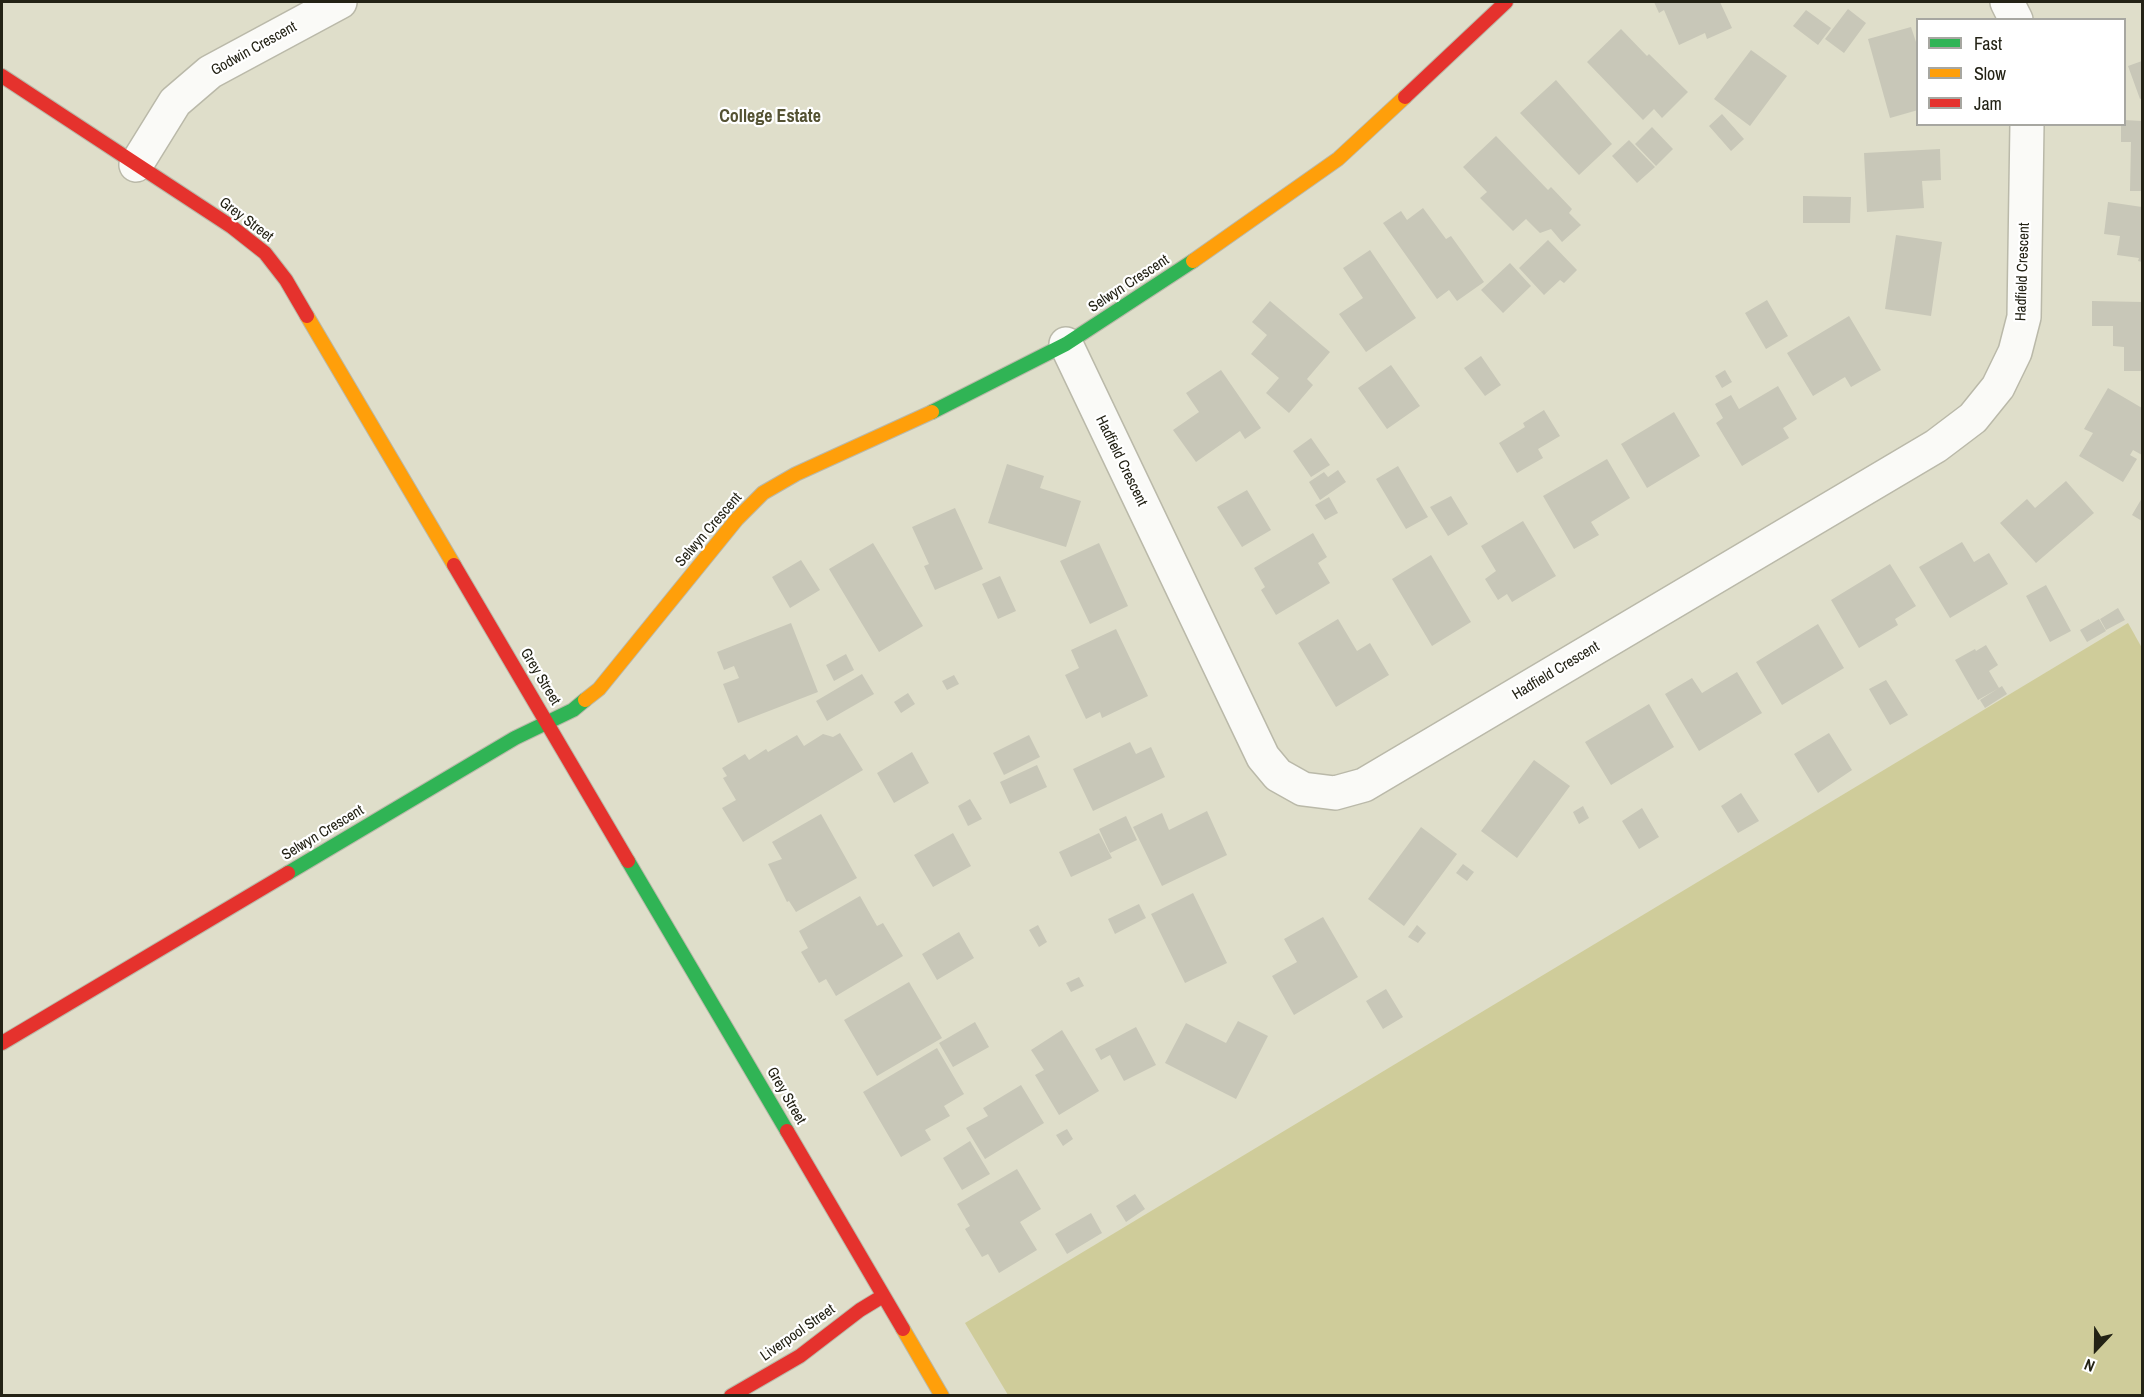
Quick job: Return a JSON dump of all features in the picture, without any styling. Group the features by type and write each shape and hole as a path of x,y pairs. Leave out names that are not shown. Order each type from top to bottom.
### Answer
{"street":[{"name":"Godwin Crescent","path":"136,165 175,102 210,72 340,2"},
{"name":"Selwyn Crescent","path":"2,1043 515,738 573,710 599,689 737,519 763,493 796,474 944,407 1066,344 1165,281 1338,159 1506,2"},
{"path":"2007,2 2015,18"},
{"name":"Grey Street","path":"2,75 232,227 265,253 286,280 942,1395"},
{"name":"Hadfield Crescent","path":"1066,344 1263,757 1278,775 1303,789 1335,793 1364,785 1926,452 1973,418 1998,387 2015,352 2024,317 2027,126"},
{"name":"Liverpool Street","path":"731,1395 800,1356 860,1310 883,1296"}],"shaded area":[{"path":"2128,623 2142,648 2142,1395 1008,1395 965,1323"}],"building":[{"path":"1654,2 1720,2 1732,28 1707,39 1705,33 1679,45 1664,10 1659,13"},
{"path":"1848,9 1866,23 1844,53 1825,39"},
{"path":"1806,10 1831,28 1818,45 1793,26"},
{"path":"1911,27 1916,42 1916,111 1890,118 1868,39"},
{"path":"1621,29 1647,56 1649,54 1688,92 1662,118 1654,109 1643,120 1587,62"},
{"path":"1751,50 1787,76 1750,126 1714,99"},
{"path":"2142,61 2142,98 2140,99 2128,66"},
{"path":"1556,80 1612,144 1579,175 1520,113"},
{"path":"1722,114 1744,139 1731,151 1709,126"},
{"path":"2126,120 2142,121 2142,191 2130,191 2131,142 2121,142 2121,126 2126,126"},
{"path":"1652,127 1673,149 1656,166 1635,144"},
{"path":"1496,136 1548,190 1551,187 1572,209 1569,213 1581,225 1562,242 1551,229 1540,233 1526,219 1513,231 1480,198 1487,192 1463,167"},
{"path":"1629,140 1655,167 1637,183 1612,156"},
{"path":"1940,149 1941,180 1922,181 1924,208 1867,212 1864,153"},
{"path":"1803,196 1851,197 1850,223 1803,223"},
{"path":"2108,202 2142,207 2142,262 2138,261 2139,258 2117,255 2120,236 2104,234"},
{"path":"1423,208 1446,239 1451,236 1484,282 1457,301 1449,290 1437,299 1383,223 1401,211 1407,220"},
{"path":"1896,235 1942,242 1931,316 1885,309"},
{"path":"1548,240 1577,270 1564,283 1560,280 1544,295 1519,268"},
{"path":"1370,250 1416,318 1366,352 1339,314 1363,298 1343,268"},
{"path":"1510,263 1531,286 1503,313 1481,290"},
{"path":"1767,300 1788,336 1766,349 1745,313"},
{"path":"1270,301 1330,352 1307,379 1313,385 1289,413 1266,393 1279,378 1251,354 1267,335 1252,322"},
{"path":"2092,301 2142,302 2142,371 2124,371 2124,347 2113,346 2113,326 2092,326"},
{"path":"1849,316 1881,370 1851,387 1845,377 1813,396 1787,353"},
{"path":"1481,356 1501,385 1485,396 1464,368"},
{"path":"1391,365 1420,406 1387,429 1358,388"},
{"path":"1221,370 1261,428 1245,439 1240,431 1196,462 1173,430 1199,412 1186,393"},
{"path":"1725,370 1732,382 1722,388 1715,376"},
{"path":"1778,386 1797,419 1783,428 1789,438 1742,466 1716,423 1723,418 1715,404 1731,395 1739,409"},
{"path":"2108,388 2142,408 2142,455 2133,450 2130,455 2137,459 2123,482 2079,456 2093,433 2084,429"},
{"path":"1544,410 1560,436 1538,449 1543,458 1517,473 1499,443 1525,427 1523,423"},
{"path":"1674,412 1700,456 1647,488 1621,444"},
{"path":"1311,438 1330,465 1311,477 1293,451"},
{"path":"1607,459 1630,498 1591,522 1599,535 1574,549 1543,496"},
{"path":"1007,464 1044,476 1040,488 1081,501 1066,547 988,523"},
{"path":"1398,466 1428,517 1406,529 1376,479"},
{"path":"1338,470 1346,482 1320,500 1309,482 1324,472 1328,477"},
{"path":"2066,481 2094,513 2036,563 2000,523 2027,499 2035,508"},
{"path":"1247,490 1271,530 1242,547 1217,507"},
{"path":"1451,496 1468,524 1448,536 1430,507"},
{"path":"1329,497 1338,513 1325,520 1315,505"},
{"path":"2142,498 2142,521 2132,515"},
{"path":"955,508 983,569 935,590 924,566 929,564 912,527"},
{"path":"1523,521 1556,576 1512,602 1507,594 1498,600 1485,579 1496,571 1481,546"},
{"path":"1313,533 1327,557 1318,563 1330,583 1276,615 1261,590 1265,587 1254,568"},
{"path":"1962,542 1974,562 1989,553 2008,584 1950,618 1919,567"},
{"path":"873,543 923,626 879,652 829,569"},
{"path":"1099,543 1128,606 1090,624 1060,561"},
{"path":"1431,555 1471,622 1432,646 1392,579"},
{"path":"801,560 820,590 790,608 772,577"},
{"path":"1890,564 1916,606 1895,619 1898,625 1859,648 1831,600"},
{"path":"1000,576 1016,611 998,619 982,584"},
{"path":"2046,585 2071,631 2050,642 2026,596"},
{"path":"2118,608 2125,620 2106,630 2100,619"},
{"path":"1338,619 1357,651 1370,643 1389,675 1336,707 1298,643"},
{"path":"2099,619 2106,631 2087,642 2080,630"},
{"path":"791,623 818,692 738,723 723,684 739,678 734,666 724,670 717,652"},
{"path":"1818,624 1844,668 1782,705 1756,662"},
{"path":"1116,629 1148,696 1102,718 1100,712 1086,719 1065,675 1079,668 1071,650"},
{"path":"1986,645 1998,665 1989,671 1999,688 1978,700 1955,660"},
{"path":"846,654 854,670 834,681 826,665"},
{"path":"1737,672 1762,713 1699,751 1665,694 1692,678 1702,693"},
{"path":"862,674 874,694 827,721 816,701"},
{"path":"954,675 959,684 947,690 942,681"},
{"path":"1886,680 1908,715 1890,725 1869,689"},
{"path":"2002,686 2007,694 1985,708 1980,700"},
{"path":"908,693 915,704 901,713 894,702"},
{"path":"1649,704 1674,747 1611,785 1585,742"},
{"path":"840,733 863,770 743,842 722,808 736,800 723,778 727,776 722,768 745,754 749,760 766,749 768,752 797,735 804,746 823,734 833,737"},
{"path":"1829,733 1852,770 1818,793 1794,754"},
{"path":"1029,735 1040,757 1004,775 993,753"},
{"path":"1130,742 1136,754 1151,747 1165,777 1093,811 1073,769"},
{"path":"912,752 929,783 894,803 877,773"},
{"path":"1534,760 1570,786 1517,858 1481,831"},
{"path":"1037,765 1047,787 1010,804 1000,782"},
{"path":"1741,793 1759,821 1738,833 1721,806"},
{"path":"970,799 982,819 968,826 958,806"},
{"path":"1583,806 1589,818 1579,824 1573,812"},
{"path":"1642,808 1659,837 1639,849 1622,821"},
{"path":"1207,811 1227,855 1162,886 1133,827 1162,813 1169,830"},
{"path":"821,814 857,878 796,912 789,901 787,902 768,864 782,859 772,842"},
{"path":"1126,816 1137,840 1110,853 1099,829"},
{"path":"1421,827 1457,854 1404,926 1368,899"},
{"path":"953,833 971,866 933,887 914,855"},
{"path":"1099,833 1112,858 1071,877 1059,852"},
{"path":"1463,864 1474,872 1467,881 1456,873"},
{"path":"1193,893 1227,963 1185,983 1151,914"},
{"path":"860,896 877,926 883,923 903,956 836,996 826,979 819,983 801,952 808,948 799,931"},
{"path":"1139,904 1146,918 1115,934 1108,919"},
{"path":"1323,917 1358,977 1294,1015 1272,976 1297,962 1284,939"},
{"path":"1038,925 1047,942 1039,947 1029,930"},
{"path":"1417,925 1426,933 1418,943 1408,937"},
{"path":"959,932 974,958 937,980 922,954"},
{"path":"1079,977 1084,986 1071,992 1066,983"},
{"path":"909,982 942,1038 877,1076 844,1020"},
{"path":"1386,989 1403,1017 1383,1029 1366,1001"},
{"path":"1238,1021 1268,1036 1236,1099 1165,1063 1186,1023 1226,1043"},
{"path":"975,1022 989,1047 953,1067 939,1043"},
{"path":"1136,1027 1156,1065 1124,1081 1110,1055 1101,1060 1095,1049"},
{"path":"1062,1030 1099,1091 1059,1115 1035,1075 1044,1070 1031,1050"},
{"path":"937,1048 964,1094 944,1106 950,1116 925,1130 931,1140 901,1157 863,1092"},
{"path":"1021,1085 1044,1123 985,1159 966,1128 988,1116 983,1108"},
{"path":"1067,1129 1073,1139 1063,1146 1056,1135"},
{"path":"970,1141 990,1174 962,1190 943,1158"},
{"path":"1017,1169 1041,1209 1020,1222 1037,1250 999,1273 988,1254 982,1257 965,1229 970,1226 957,1204"},
{"path":"1135,1194 1145,1209 1126,1222 1116,1206"},
{"path":"1091,1213 1102,1233 1067,1254 1055,1234"}],"traffic: fast":[{"path":"932,412 1066,344 1193,261"},
{"path":"288,873 515,738 573,710 585,700"},
{"path":"628,861 787,1131"}],"traffic: slow":[{"path":"1193,261 1338,159 1405,97"},
{"path":"307,316 454,565"},
{"path":"585,700 599,689 737,519 763,493 796,474 932,412"},
{"path":"903,1329 942,1396"}],"traffic: jam":[{"path":"1405,97 1506,2"},
{"path":"2,76 232,227 265,253 286,280 307,316"},
{"path":"454,565 628,861"},
{"path":"2,1043 288,873"},
{"path":"787,1131 903,1329"},
{"path":"731,1396 800,1356 860,1310 883,1296"}],"district":[{"name":"College Estate","path":"770,117"}]}
